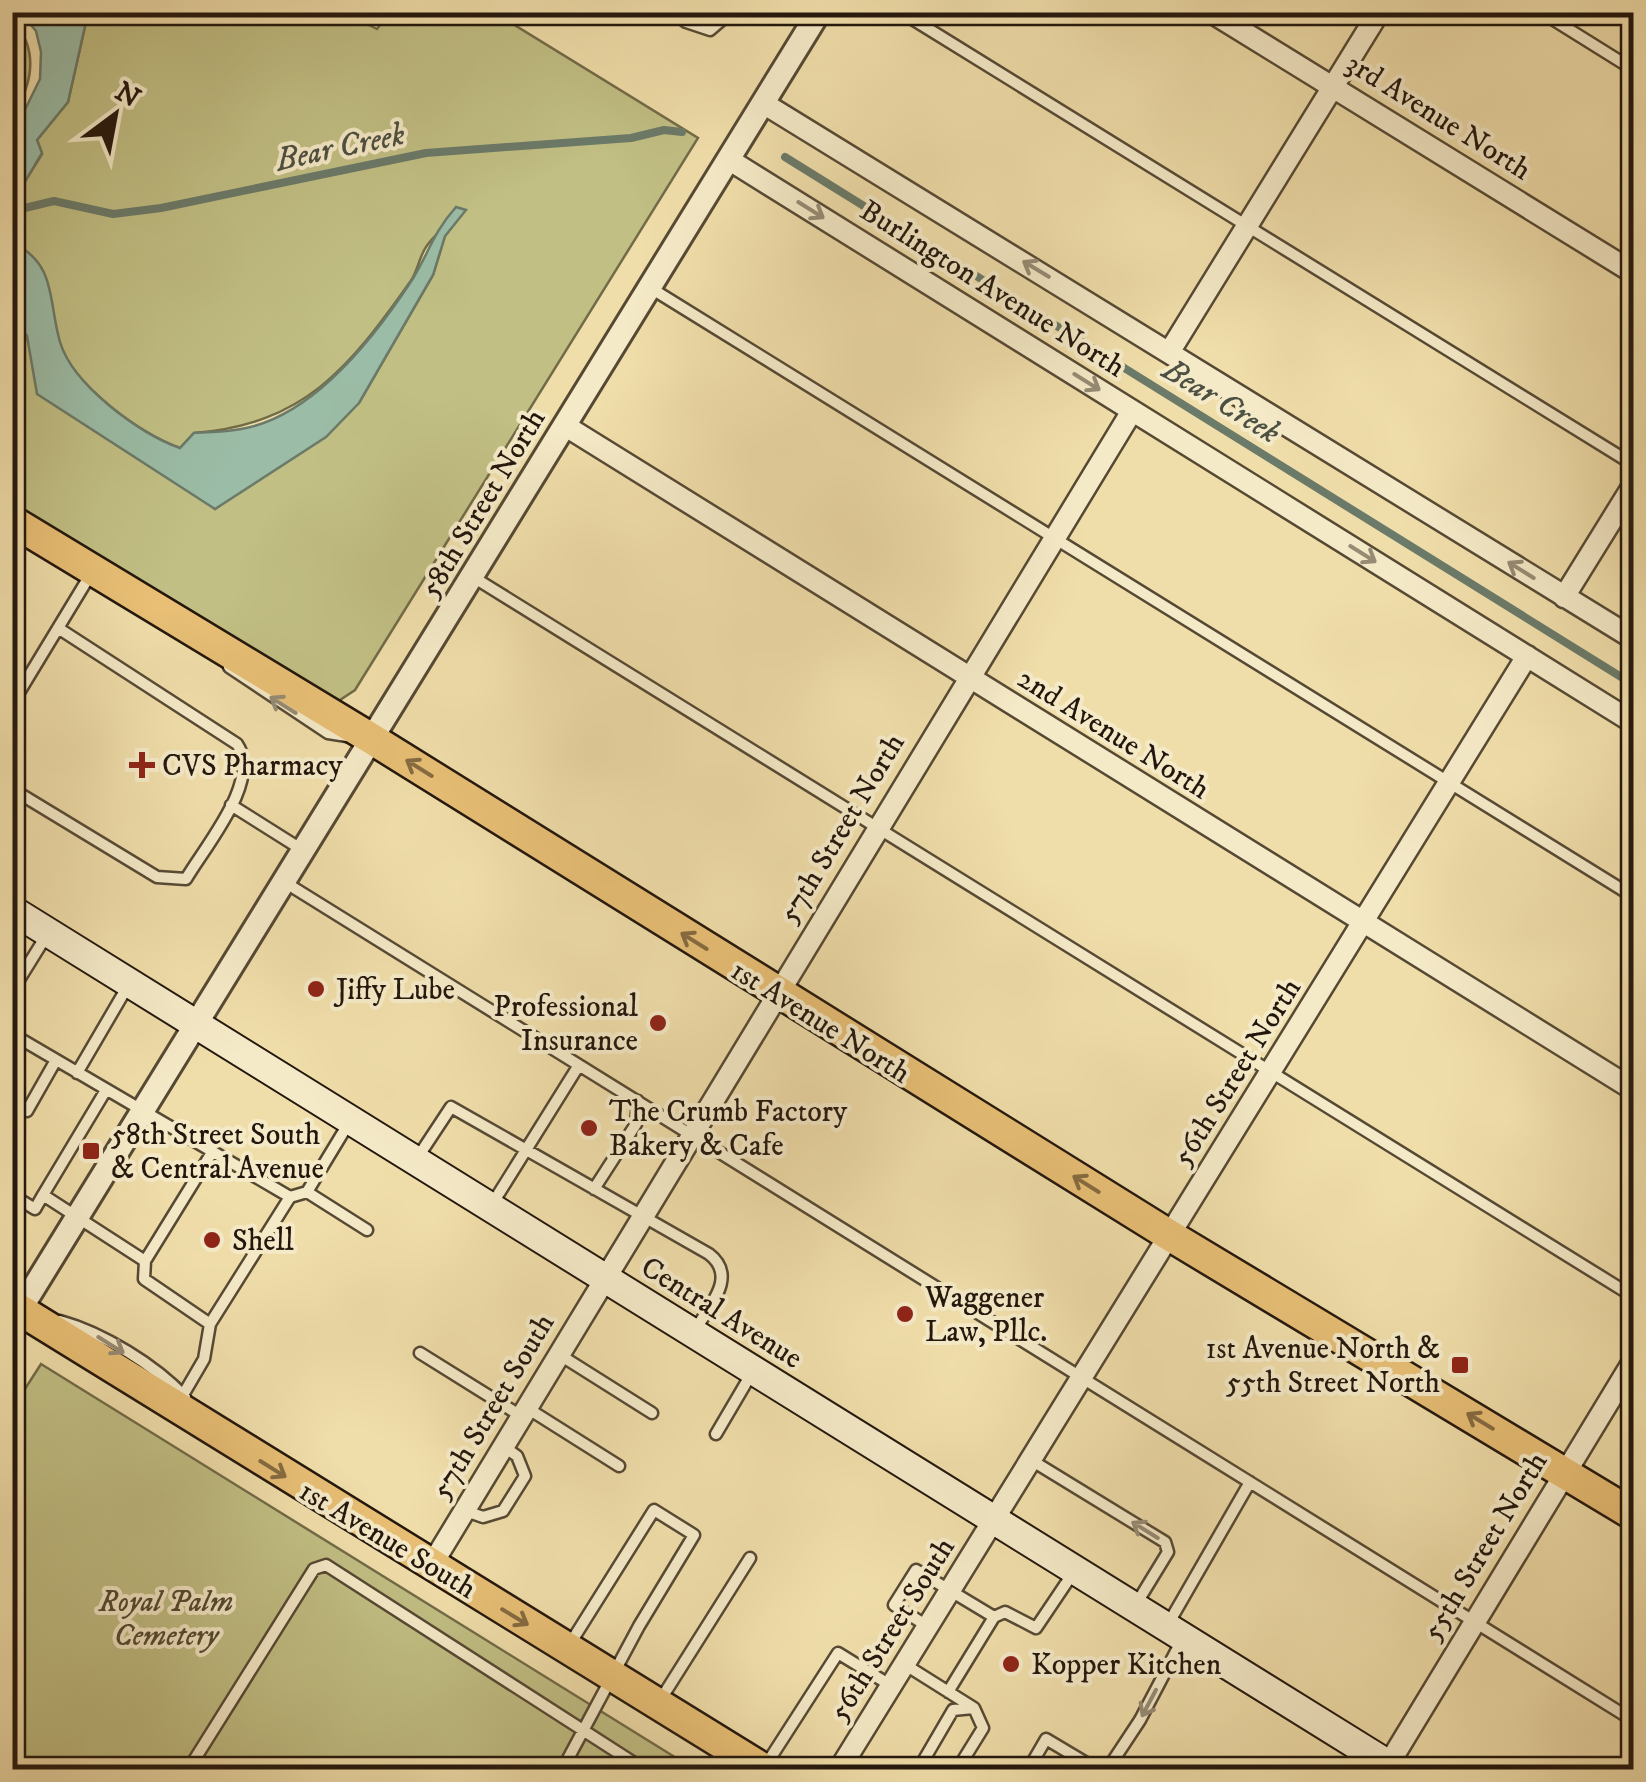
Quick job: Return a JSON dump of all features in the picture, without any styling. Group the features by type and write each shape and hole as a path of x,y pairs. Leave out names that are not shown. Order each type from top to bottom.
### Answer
{"main road":[{"name":"1st Avenue North","path":"12,521 372,739 1168,1235 1634,1516"},
{"name":"Central Avenue","path":"12,910 1390,1768"},
{"name":"1st Avenue South","path":"14,1316 227,1440 764,1769"}],"street":[{"name":"58th Street North","path":"14,1316 199,1026 819,12"},
{"name":"3rd Avenue North","path":"1212,12 1634,273"},
{"path":"1170,351 1379,12"},
{"name":"Burlington Avenue North","path":"763,102 1634,639"},
{"name":"Burlington Avenue North","path":"728,158 1634,723"},
{"name":"57th Street North","path":"605,1278 1132,411"},
{"name":"2nd Avenue North","path":"564,424 1634,1090"},
{"path":"1564,597 1634,484"},
{"name":"56th Street North","path":"994,1520 1527,656"},
{"name":"57th Street South","path":"431,1566 605,1278"},
{"name":"55th Street North","path":"1390,1768 1563,1472 1634,1360"},
{"name":"56th Street South","path":"839,1770 994,1520"}],"lane":[{"path":"673,12 686,22 710,30 731,12"},
{"path":"901,12 1634,465"},
{"path":"1541,12 1634,70"},
{"path":"649,287 1052,540 1634,896"},
{"path":"12,704 92,570"},
{"path":"472,576 1634,1297"},
{"path":"12,788 158,877 172,881 186,878 244,783 246,766 236,744 58,628"},
{"path":"231,804 305,852"},
{"path":"286,883 1634,1721"},
{"path":"12,991 49,932"},
{"path":"77,1073 130,983"},
{"path":"12,1034 211,1154 225,1156 290,1198"},
{"path":"27,1110 56,1060"},
{"path":"490,1206 579,1065"},
{"path":"12,1196 35,1209 106,1090"},
{"path":"594,1189 636,1124 638,1101"},
{"path":"416,1160 451,1107 525,1152 644,1214 721,1266 724,1282 693,1333"},
{"path":"183,1394 204,1359 210,1324 290,1198 307,1192 350,1120"},
{"path":"210,1324 152,1287 142,1271 211,1154"},
{"path":"307,1192 368,1230"},
{"path":"43,1195 145,1261"},
{"path":"14,1316 82,1327 170,1381 227,1440"},
{"path":"420,1352 620,1466"},
{"path":"559,1354 652,1414"},
{"path":"716,1434 754,1370"},
{"path":"465,1510 483,1517 504,1511 512,1498 525,1476 517,1456 503,1446"},
{"path":"1031,1460 1165,1542 1168,1552 1135,1607"},
{"path":"1028,1770 1046,1739 1105,1768 1250,1482"},
{"path":"562,1770 694,1535 654,1510 567,1649"},
{"path":"658,1704 750,1558"},
{"path":"188,1770 314,1569 326,1565 644,1770"},
{"path":"928,1626 894,1605 916,1570 994,1617"},
{"path":"948,1692 994,1617 1005,1612 1036,1628 1075,1570"},
{"path":"764,1769 838,1653 891,1686"},
{"path":"904,1664 974,1708 983,1728 957,1770"},
{"path":"918,1770 953,1710 974,1708"}],"green space":[{"path":"88,13 345,13 377,29 389,13 495,13 698,138 355,690 337,702 13,505 13,315 27,336 33,359 215,509 359,403 433,275 445,236 465,210 430,242 413,278 388,313 321,386 266,418 194,433 180,448 164,441 128,420 79,376 60,344 42,273 35,261 13,243 12,202 42,154 37,140 68,102"},
{"path":"13,20 27,43 30,67 25,91 13,115"},
{"name":"Royal Palm Cemetery","path":"41,1364 694,1769 13,1769 12,1409"}],"shaded area":[{"path":"21,13 88,13 68,102 37,140 42,153 13,202 13,134 40,79 41,52 36,31"},
{"path":"456,207 466,210 445,236 433,275 359,403 326,437 215,509 37,394 27,336 13,315 13,243 27,252 44,273 60,342 78,375 127,420 180,448 194,433 235,430 267,422 317,392 379,326"}],"waterway":[{"name":"Bear Creek","path":"12,211 54,201 113,214 161,208 426,153 631,138 664,130 682,132"},
{"name":"Bear Creek","path":"785,157 1634,685"}],"place":[{"name":"CVS Pharmacy","path":"142,765"},
{"name":"Jiffy Lube","path":"316,989"},
{"name":"Professional Insurance","path":"658,1023"},
{"name":"The Crumb Factory Bakery & Cafe","path":"589,1128"},
{"name":"58th Street South & Central Avenue","path":"91,1151"},
{"name":"Shell","path":"212,1240"},
{"name":"Waggener Law, Pllc.","path":"905,1314"},
{"name":"1st Avenue North & 55th Street North","path":"1460,1365"},
{"name":"Kopper Kitchen","path":"1011,1664"}]}
